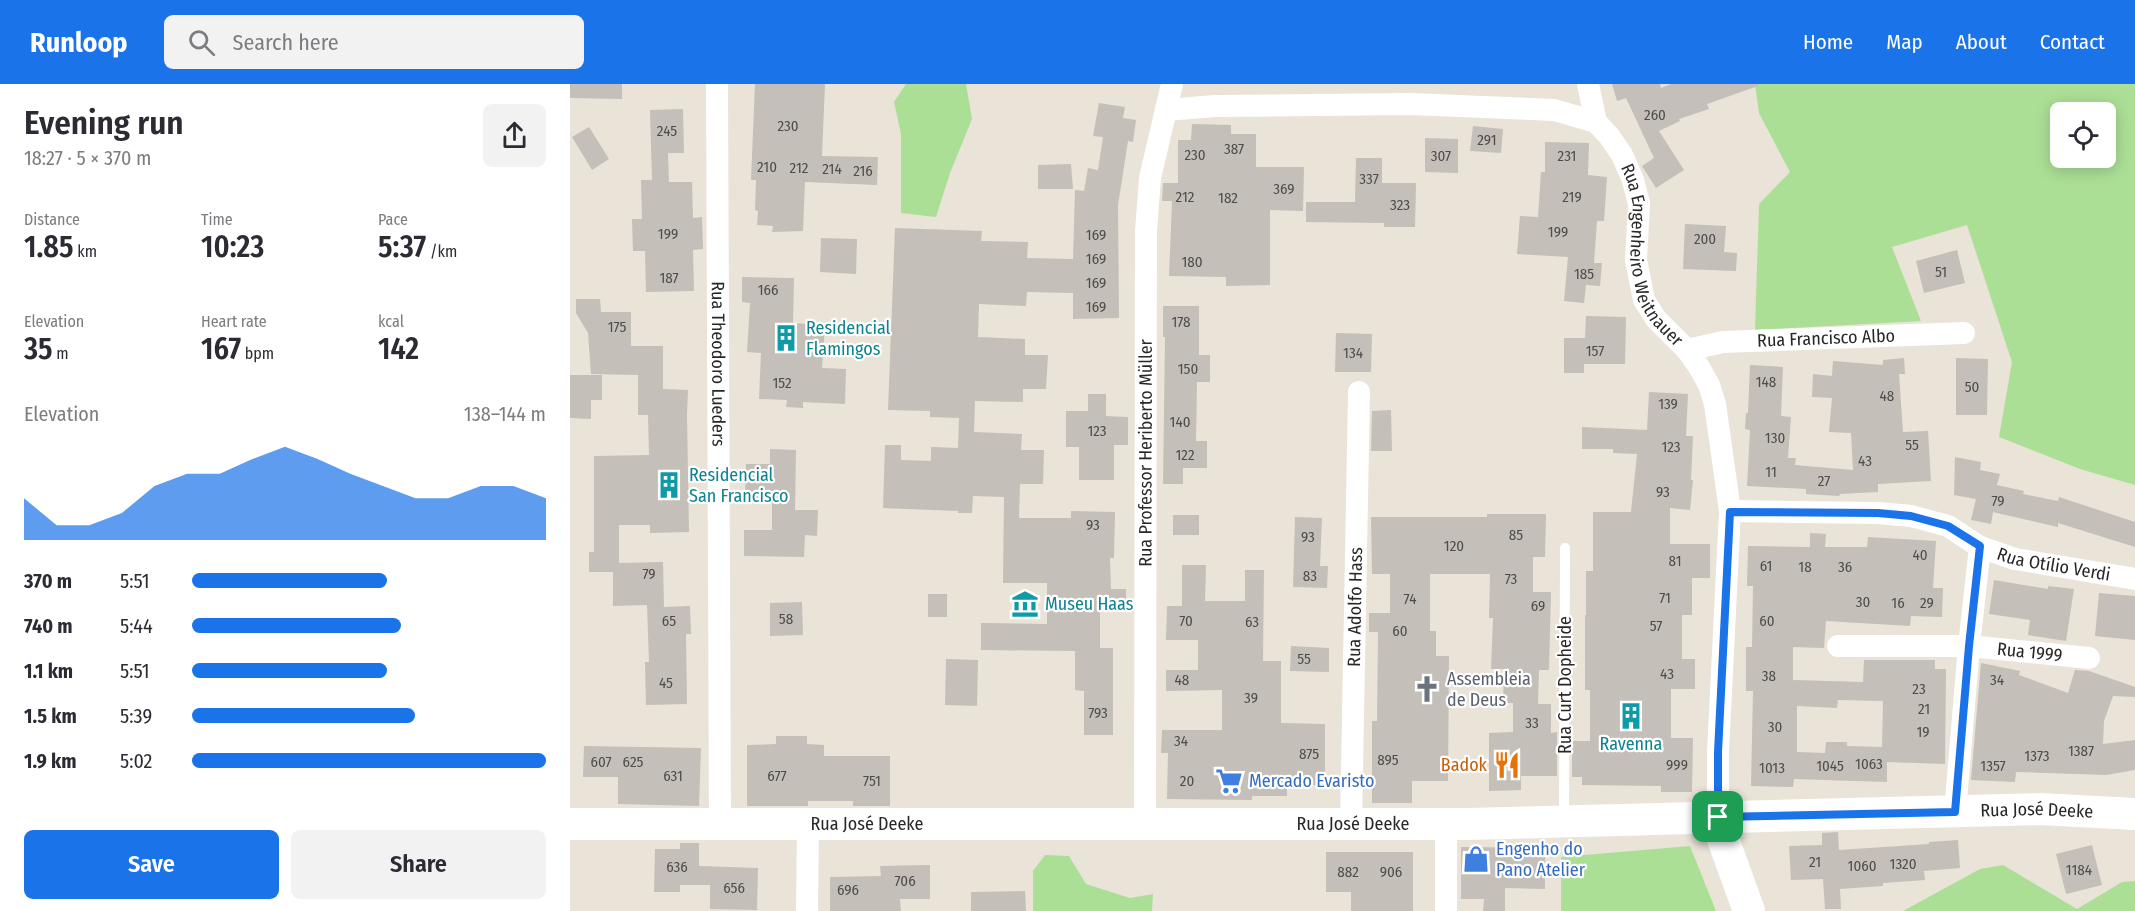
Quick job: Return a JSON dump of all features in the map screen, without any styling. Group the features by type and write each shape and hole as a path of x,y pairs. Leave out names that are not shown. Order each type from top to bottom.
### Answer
{"street":[{"name":"Rua Theodoro Lueders","path":"717,84 720,825"},
{"name":"Rua Professor Heriberto Müller","path":"1145,825 1146,231 1150,178 1172,84"},
{"path":"1166,110 1215,106 1410,104 1554,110 1596,122 1588,84"},
{"name":"Rua Engenheiro Weitnauer","path":"1596,122 1610,136 1622,155 1633,180 1639,204 1636,260 1644,300 1656,319 1687,350 1708,384 1715,405 1730,512 1718,752 1718,817"},
{"name":"Rua Francisco Albo","path":"1687,350 1723,342 1964,333"},
{"name":"Rua Adolfo Hass","path":"1351,825 1359,392"},
{"name":"Rua Otílio Verdi","path":"1730,512 1878,513 1911,516 1948,526 1980,546 2015,559 2135,579"},
{"path":"1955,812 1980,546"},
{"name":"Rua 1999","path":"1838,646 1969,646 2089,658"},
{"name":"Rua José Deeke","path":"570,824 1351,825 2039,809 2135,814"},
{"path":"1718,817 1723,838 1749,911"},
{"path":"1446,824 1446,911"},
{"path":"807,911 808,825"}],"lane":[{"name":"Rua Curt Dopheide","path":"1564,821 1565,549"}],"green space":[{"path":"906,84 966,84 972,119 950,173 936,217 901,213 901,134 894,102"},
{"path":"1755,84 2135,84 2135,485 2080,469 1999,437 2012,362 1967,225 1892,247 1921,321 1755,330 1759,204 1790,172 1759,113"},
{"path":"1690,846 1716,911 1561,911 1561,857"},
{"path":"1045,855 1069,856 1086,884 1130,898 1153,894 1152,911 1033,911 1033,871"},
{"path":"2003,865 2077,909 2122,882 2135,881 2135,911 1903,911 1980,869"}],"building":[{"path":"570,84 622,84 622,99 570,98"},
{"path":"755,84 825,84 822,156 878,157 877,185 805,182 803,231 772,232 773,226 757,225 756,180 751,180"},
{"path":"1612,84 1660,84 1661,88 1671,84 1758,84 1758,86 1707,104 1709,109 1679,119 1680,121 1659,131 1684,170 1656,188 1642,166 1654,158 1626,98 1617,101"},
{"path":"1099,103 1125,107 1123,118 1136,120 1133,142 1128,141 1118,205 1119,318 1073,319 1073,293 1027,292 1026,306 979,304 978,337 1025,339 1025,355 1048,355 1046,389 1023,389 1023,402 975,401 974,432 1022,434 1021,450 1044,450 1043,484 1020,484 1019,518 1071,518 1071,511 1115,512 1114,558 1110,558 1111,589 1126,589 1126,608 1100,608 1100,648 1113,648 1113,735 1084,735 1084,691 1075,690 1075,651 981,650 981,623 1047,624 1047,583 1003,583 1004,497 973,496 972,513 883,508 885,445 901,445 901,460 931,461 931,447 958,448 959,418 930,417 930,411 888,410 895,228 982,231 981,241 1028,242 1027,258 1073,259 1075,190 1084,191 1088,168 1098,170 1103,137 1093,136"},
{"path":"683,109 684,153 668,153 669,182 692,182 693,218 702,217 703,249 693,250 694,291 646,292 645,251 633,251 632,219 642,219 641,180 652,180 650,110"},
{"path":"1192,124 1231,125 1231,134 1256,134 1256,167 1304,167 1303,211 1270,210 1270,285 1226,286 1226,277 1169,276 1172,201 1162,201 1163,183 1178,183 1178,140 1191,140"},
{"path":"1473,126 1503,129 1501,153 1470,151"},
{"path":"589,127 609,159 592,170 572,137"},
{"path":"1425,138 1458,139 1458,173 1425,172"},
{"path":"1545,142 1589,143 1588,175 1607,177 1604,221 1597,221 1594,263 1602,263 1600,286 1586,285 1584,303 1564,301 1568,257 1517,254 1520,216 1538,217 1541,172 1545,172"},
{"path":"1356,158 1382,158 1382,183 1416,183 1415,227 1384,227 1384,223 1306,222 1306,202 1355,202"},
{"path":"1071,164 1073,189 1038,189 1038,165"},
{"path":"1685,224 1726,226 1724,252 1737,253 1736,271 1683,269"},
{"path":"821,238 857,239 856,274 820,272"},
{"path":"1957,250 1965,283 1924,293 1916,261"},
{"path":"742,277 794,278 793,323 825,325 822,368 846,369 845,404 803,402 803,408 786,407 787,400 759,399 761,353 747,352 750,303 742,302"},
{"path":"576,299 600,299 601,312 631,312 631,346 663,346 663,389 688,390 689,532 650,533 650,525 619,525 619,563 663,562 664,607 690,606 691,634 686,634 687,704 646,705 645,662 649,662 647,605 613,606 613,572 589,572 589,552 594,552 594,456 649,455 648,415 638,415 638,375 591,374 588,333 576,313"},
{"path":"1163,306 1199,306 1199,355 1210,355 1210,382 1197,382 1196,441 1207,441 1207,468 1183,468 1183,484 1163,484 1165,337 1163,337"},
{"path":"1586,316 1626,317 1625,364 1584,364 1584,373 1564,373 1564,338 1585,338"},
{"path":"1336,333 1372,334 1371,372 1335,372"},
{"path":"1904,358 1905,374 1899,374 1903,432 1928,431 1931,481 1878,484 1878,492 1840,494 1839,496 1806,494 1806,489 1747,486 1750,430 1745,429 1750,365 1783,367 1781,416 1791,417 1788,458 1796,458 1795,465 1853,470 1851,433 1829,432 1832,398 1812,397 1813,374 1832,376 1833,361 1883,365 1883,360"},
{"path":"1956,358 1988,359 1987,415 1956,415"},
{"path":"570,375 602,375 602,400 591,400 591,419 570,418"},
{"path":"1649,392 1688,394 1686,436 1693,436 1690,510 1670,508 1670,544 1710,544 1710,578 1692,578 1692,615 1682,615 1682,659 1695,659 1695,689 1671,689 1671,738 1693,738 1692,792 1661,792 1661,786 1582,785 1582,777 1572,777 1572,741 1590,741 1590,690 1585,690 1585,615 1586,571 1593,571 1593,512 1631,512 1637,454 1613,453 1613,449 1582,449 1582,427 1647,430"},
{"path":"1088,394 1106,394 1106,416 1128,417 1128,445 1114,445 1114,480 1079,480 1079,447 1066,447 1066,411 1088,411"},
{"path":"1391,410 1392,451 1371,451 1372,411"},
{"path":"770,449 796,450 795,510 818,510 817,536 805,535 804,557 744,556 744,530 772,530 772,501 745,500 746,464 770,464"},
{"path":"1955,457 1981,462 1980,470 2000,474 1997,485 2024,491 2023,494 2058,501 2059,497 2135,522 2135,547 2058,523 2058,527 1993,512 1991,524 1971,520 1976,499 1954,495"},
{"path":"1487,514 1546,514 1545,557 1533,557 1533,592 1551,592 1549,670 1539,670 1538,704 1551,704 1551,733 1557,732 1557,776 1521,776 1521,790 1489,791 1489,733 1513,732 1513,703 1503,703 1504,669 1491,669 1493,618 1489,618 1490,574 1430,574 1430,631 1436,631 1436,656 1449,656 1448,781 1412,781 1412,803 1372,803 1372,721 1377,721 1378,632 1369,632 1369,613 1390,613 1390,574 1372,574 1371,517 1487,517"},
{"path":"1173,515 1199,515 1199,535 1173,535"},
{"path":"1295,517 1322,518 1320,566 1328,566 1327,588 1293,587"},
{"path":"1810,533 1826,534 1825,547 1867,547 1868,537 1936,541 1933,588 1943,588 1942,617 1911,616 1910,626 1826,621 1824,648 1793,647 1793,680 1863,682 1864,660 1935,660 1935,669 1946,669 1945,764 1887,762 1887,782 1794,779 1793,787 1751,786 1753,691 1746,691 1746,647 1752,647 1753,586 1747,586 1748,546 1810,547","holes":["1838,700 1883,701 1882,747 1847,746 1847,742 1826,742 1825,753 1797,752 1797,706 1837,708"]},
{"path":"1182,565 1206,565 1205,601 1245,601 1245,570 1264,570 1263,661 1281,661 1281,723 1325,724 1325,785 1287,785 1287,796 1252,796 1252,800 1167,799 1168,753 1161,753 1162,730 1222,730 1222,690 1166,691 1166,670 1198,670 1198,640 1166,640 1167,606 1182,606"},
{"path":"1994,580 2048,589 2048,586 2074,589 2066,641 2028,635 2030,620 1989,614"},
{"path":"2099,593 2135,596 2135,640 2095,636"},
{"path":"928,594 947,594 947,617 928,617"},
{"path":"802,602 803,635 770,636 770,603"},
{"path":"1291,646 1329,648 1329,672 1290,671"},
{"path":"946,659 978,660 977,706 945,705"},
{"path":"1981,663 2020,671 2019,675 2068,693 2075,670 2089,671 2135,687 2135,697 2113,696 2104,721 2103,744 2135,740 2135,770 2106,775 2016,772 2015,782 1971,780"},
{"path":"776,736 807,736 807,744 824,745 824,756 890,756 890,806 853,806 853,801 808,801 808,806 747,806 747,745 776,744"},
{"path":"584,746 701,748 699,806 618,804 618,777 583,777"},
{"path":"1838,832 1839,850 1958,840 1960,868 1924,871 1925,880 1840,889 1841,909 1825,909 1823,879 1791,880 1789,846 1822,845 1822,833"},
{"path":"680,843 699,843 699,866 758,868 757,910 710,909 710,885 680,885 680,892 654,892 655,849 680,849"},
{"path":"2092,845 2102,885 2066,894 2056,854"},
{"path":"1461,847 1545,848 1545,889 1505,888 1505,911 1483,911 1484,899 1461,899"},
{"path":"1326,852 1413,852 1413,911 1351,911 1351,892 1326,892"},
{"path":"930,865 930,899 900,899 901,911 830,911 830,877 881,876 880,866"},
{"path":"1025,891 1026,911 971,911 971,892"}],"place":[{"name":"Residencial Flamingos","path":"786,338"},
{"name":"Residencial San Francisco","path":"669,485"},
{"name":"Museu Haas","path":"1025,604"},
{"name":"Assembleia de Deus","path":"1427,689"},
{"name":"Ravenna","path":"1631,716"},
{"name":"Badok","path":"1507,765"},
{"name":"Mercado Evaristo","path":"1229,781"},
{"name":"Engenho do Pano Atelier","path":"1476,859"}],"route":[{"path":"1730,512 1878,513 1911,516 1948,526 1980,546 1955,812 1718,817 1718,752 1730,512"}]}
